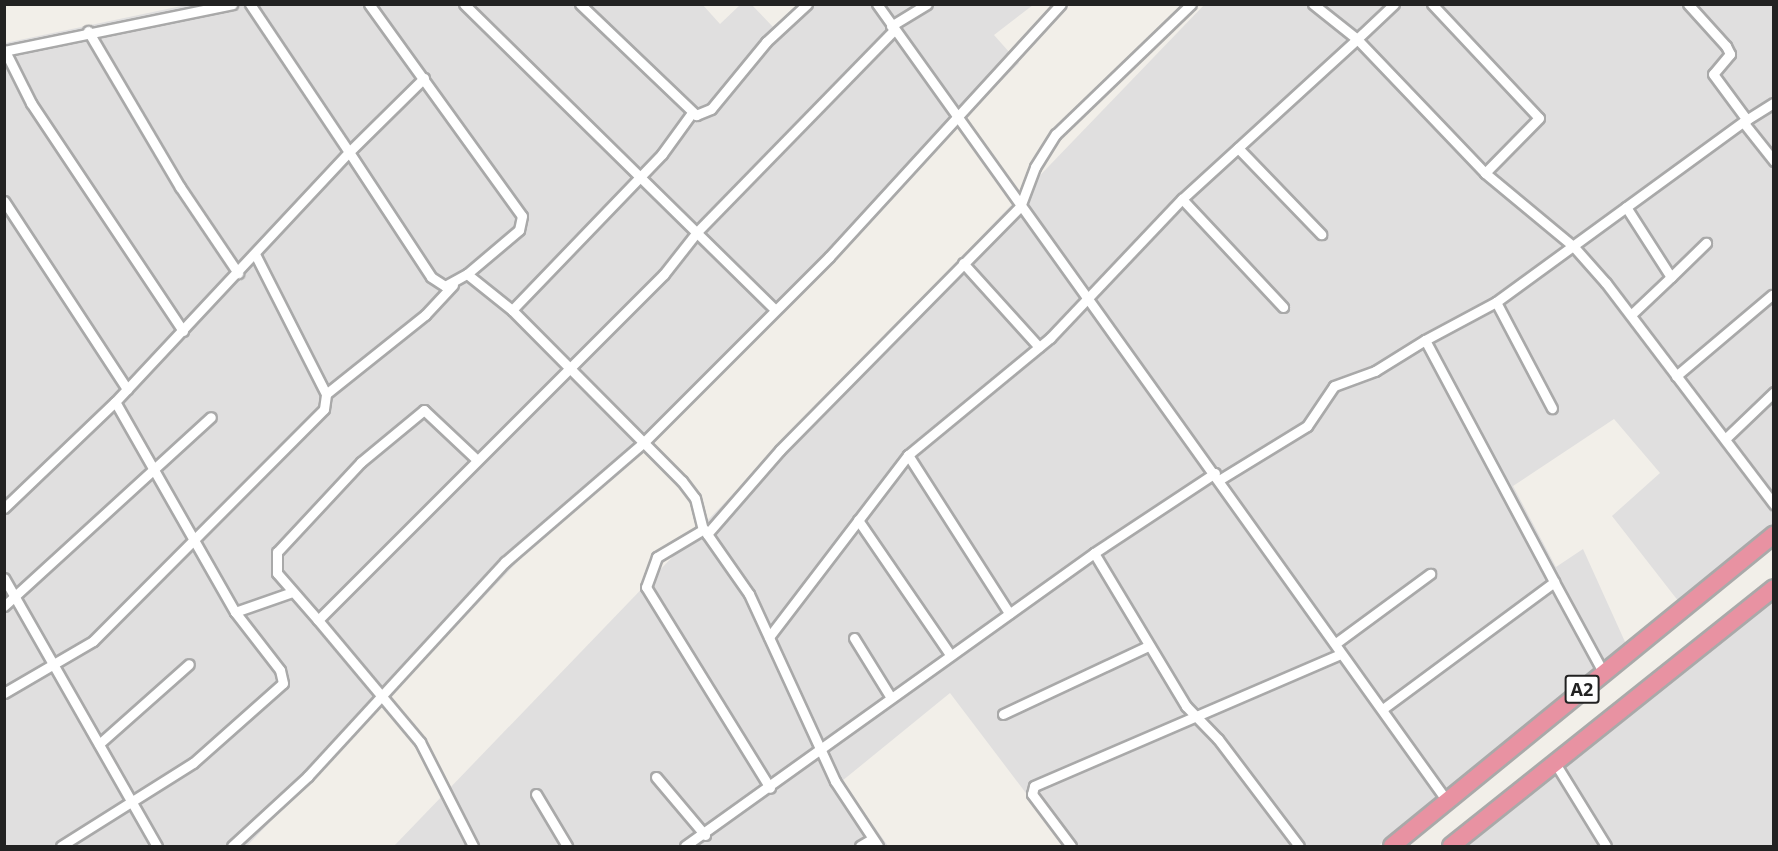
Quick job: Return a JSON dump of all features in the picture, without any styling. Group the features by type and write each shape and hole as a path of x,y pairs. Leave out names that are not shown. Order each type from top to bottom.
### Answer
{"highway":[{"name":"A2","path":"1392,846 1773,534"},
{"name":"A2","path":"1450,846 1773,588"}],"street":[{"path":"183,332 31,103 5,51 88,31 232,4"},
{"path":"250,4 431,277 445,286 456,282"},
{"path":"326,394 425,315 456,282 519,230 522,216 369,4"},
{"path":"464,4 776,310"},
{"path":"580,4 691,114"},
{"path":"512,310 640,177 691,114 711,109 766,42 807,4"},
{"path":"877,4 958,112 1020,207 1217,476 1336,643 1341,654 1384,708 1447,801"},
{"path":"318,620 664,274 697,232 893,28 927,4"},
{"path":"232,846 308,776 527,541 644,442 776,310 1061,4"},
{"path":"770,788 646,587 657,557 705,530 780,450 1020,207 1035,167 1056,134 1191,4"},
{"path":"1313,4 1357,39 1485,173 1574,247 1631,315 1773,504"},
{"path":"770,637 908,455 1039,347 1182,200 1394,4"},
{"path":"1432,4 1539,118 1485,173"},
{"path":"1688,4 1726,46 1730,54 1713,74 1773,161"},
{"path":"88,31 168,169 238,273"},
{"path":"4,495 8,506 115,402 183,332 349,152 424,78"},
{"path":"685,846 705,835 770,788 890,696 1095,553 1217,476 1307,426 1334,386 1375,371 1425,340 1496,302 1773,103"},
{"path":"1238,148 1321,234"},
{"path":"1182,200 1283,307"},
{"path":"4,201 127,389"},
{"path":"1626,207 1671,278"},
{"path":"1631,315 1706,243"},
{"path":"4,693 56,665 93,640 319,415 328,402 255,254"},
{"path":"963,263 1039,347"},
{"path":"467,274 512,310 644,442 695,498 705,530 749,594 821,750 875,843 860,846"},
{"path":"1676,376 1772,295"},
{"path":"1496,302 1552,408"},
{"path":"1425,340 1603,672"},
{"path":"1725,439 1773,393"},
{"path":"61,846 132,805 192,763 283,683 280,670 235,612 115,402"},
{"path":"473,846 420,742 379,699 318,620 292,592 273,564 277,552 361,462 424,410 477,460"},
{"path":"4,606 17,598 153,465 211,417"},
{"path":"908,455 1009,613"},
{"path":"858,520 949,654"},
{"path":"1095,553 1148,646 1197,717 1299,846"},
{"path":"1336,643 1430,574"},
{"path":"4,578 56,665 132,805 157,846"},
{"path":"1384,708 1554,582"},
{"path":"235,612 292,592"},
{"path":"854,638 890,696"},
{"path":"1003,714 1148,646"},
{"path":"1071,846 1032,794 1034,786 1341,654"},
{"path":"99,744 189,664"},
{"path":"1555,763 1606,846"},
{"path":"656,777 705,835"},
{"path":"536,794 567,846"}],"shaded area":[{"path":"191,4 702,4 720,24 740,5 751,4 774,28 800,5 1033,5 994,35 1019,63 543,535 247,846 5,846 5,43"},
{"path":"1204,5 1773,5 1773,526 1679,602 1612,516 1660,473 1614,419 1513,486 1556,567 1583,549 1626,644 1378,846 1066,846 950,693 842,781 888,846 394,846"},
{"path":"1773,598 1773,846 1466,846 1711,648"}]}
